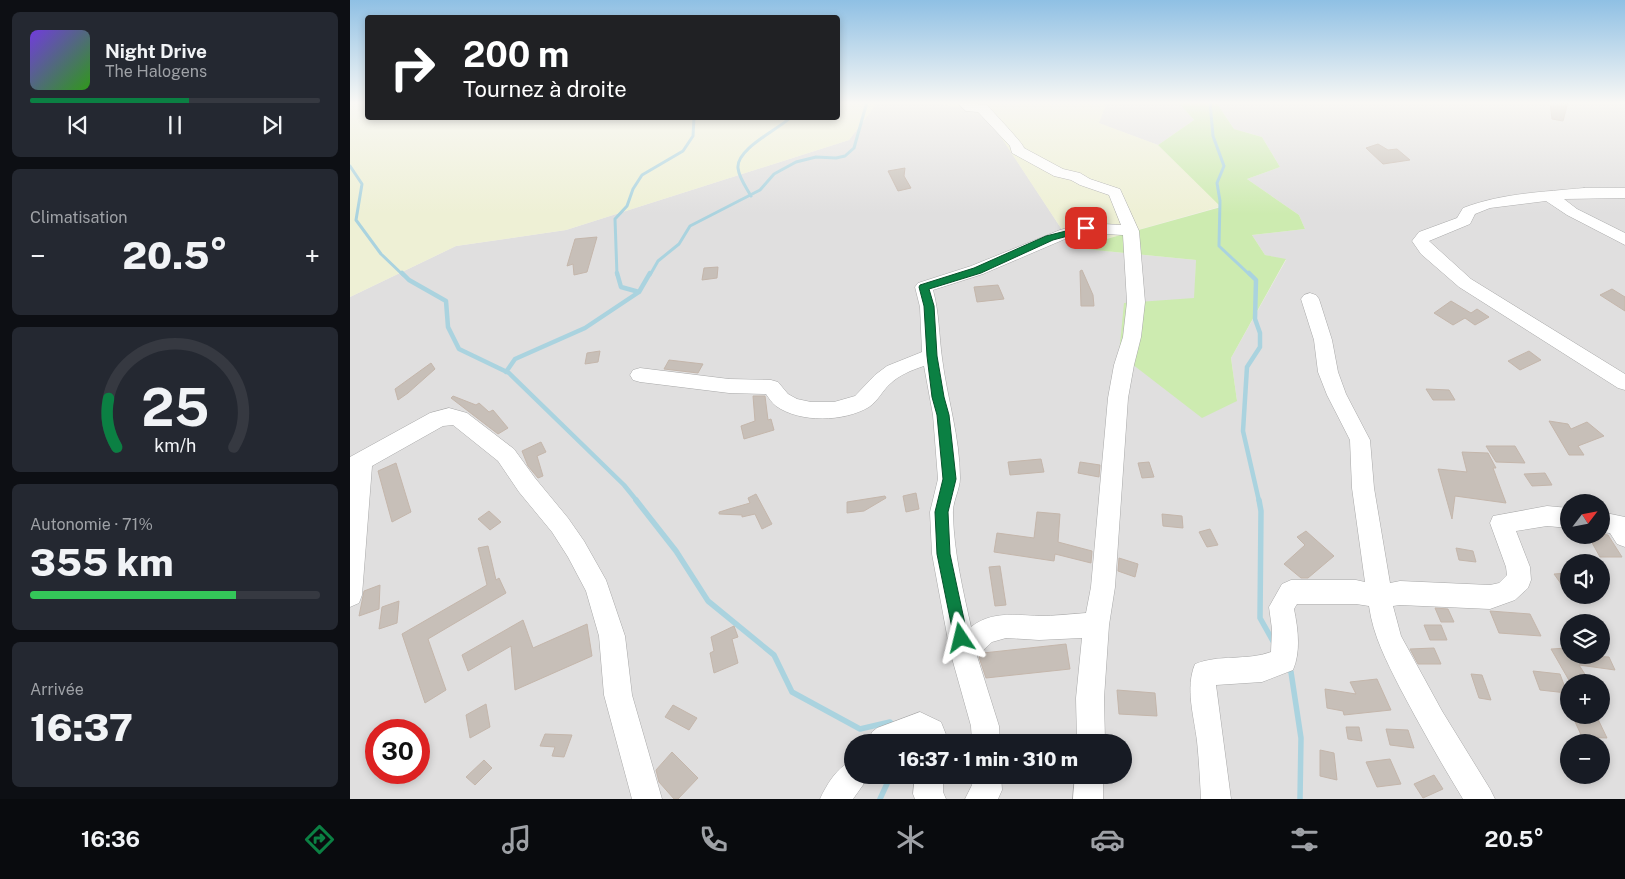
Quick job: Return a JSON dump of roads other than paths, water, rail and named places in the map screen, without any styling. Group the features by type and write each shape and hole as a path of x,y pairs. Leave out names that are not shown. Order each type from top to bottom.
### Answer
{"street":[{"path":"1009,139 1018,145 1017,150 1059,172 1075,176 1085,182 1115,192 1131,231 1136,302 1132,337 1124,365 1118,398 1103,587 1096,625 1090,698 1091,734"},
{"path":"1625,193 1584,193 1523,198 1487,204 1468,211 1464,221 1425,236 1420,241 1426,250 1465,283 1625,383"},
{"path":"1551,196 1572,212 1625,240"},
{"path":"986,734 985,726 963,651 944,554 942,512 949,479 943,415 938,397 932,356 930,313 924,287 978,270 1066,233 1086,228 1131,231"},
{"path":"1310,299 1323,340 1328,372 1337,395 1354,423 1360,440 1363,488 1383,618 1390,641 1432,721 1480,799"},
{"path":"640,375 728,386 771,387 781,400 789,405 813,410 826,410 853,405 862,401 888,374 932,356"},
{"path":"350,595 356,463 437,419 448,416 460,419 506,455 527,485 560,524 597,588 612,636 618,695 647,799"},
{"path":"1216,799 1211,742 1203,686 1204,674 1262,669 1284,661 1285,629 1281,608 1291,592 1356,592 1381,597 1400,593 1490,597 1506,592 1519,580 1518,567 1502,523 1547,516 1560,517"},
{"path":"1610,523 1617,524 1625,537"},
{"path":"963,651 984,632 1006,626 1039,628 1096,625"},
{"path":"898,734 920,726 932,734"},
{"path":"835,799 846,784"},
{"path":"929,784 928,794 931,799"},
{"path":"980,799 987,790 987,784"},
{"path":"1088,799 1089,784"}],"waterway":[{"path":"617,275 615,219 627,206 633,189 642,175 683,151 691,139"},
{"path":"750,195 740,175 739,161 743,154 759,139"},
{"path":"750,195 760,190 774,174 796,162 816,157 836,158 845,156 854,148 856,139"},
{"path":"1214,139 1224,166 1217,183 1220,201 1219,246 1250,275"},
{"path":"350,166 362,184 356,220 381,254 403,275"},
{"path":"650,275 658,261 679,244 690,226 750,195"},
{"path":"402,273 409,280 446,301 448,327 459,349 506,372"},
{"path":"617,273 621,287 639,292"},
{"path":"639,292 650,273"},
{"path":"1249,273 1256,280 1255,319 1260,333 1260,347 1247,367 1243,431 1259,501"},
{"path":"506,372 515,359 585,328 639,292"},
{"path":"506,372 624,485 637,501"},
{"path":"636,500 676,551 708,601 774,655 792,692 860,729 890,722 893,726"},
{"path":"1259,500 1261,511 1260,618 1274,643"},
{"path":"1288,667 1291,672 1301,738 1300,799"},
{"path":"880,799 887,784"}]}
